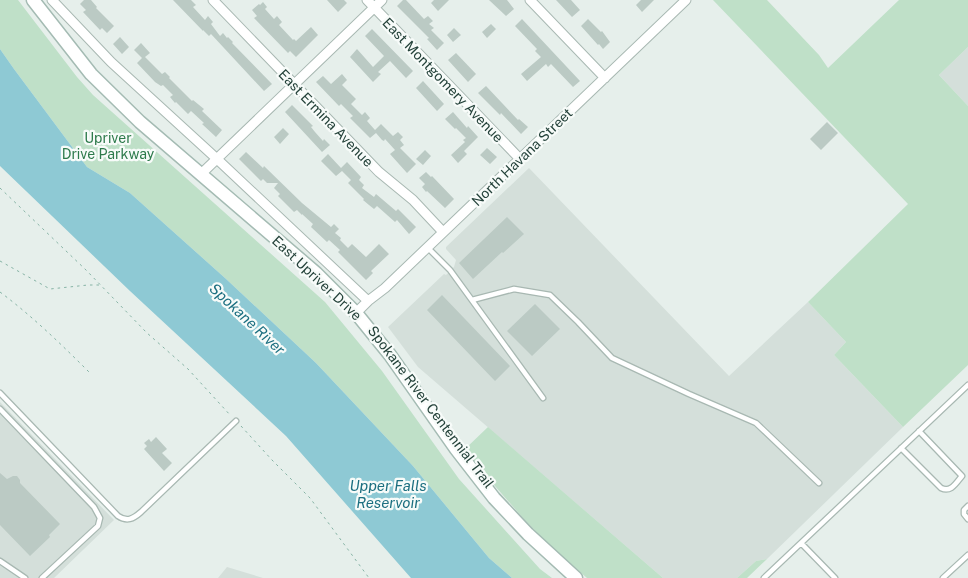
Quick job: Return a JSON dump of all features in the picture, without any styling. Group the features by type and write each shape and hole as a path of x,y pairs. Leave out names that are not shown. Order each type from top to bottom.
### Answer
{"street":[{"name":"East Upriver Drive","path":"33,0 91,74 140,122 316,273 356,313 390,355 456,449 494,498 528,534 576,578"},
{"name":"East Upriver Drive","path":"52,0 111,62 368,301"},
{"name":"East Ermina Avenue","path":"213,0 379,172 413,200 443,232"},
{"name":"East Montgomery Avenue","path":"367,0 520,159"},
{"path":"200,174 382,0"},
{"path":"530,0 605,78"},
{"name":"North Havana Street","path":"356,313 385,288 605,78 681,2"}],"lane":[{"path":"428,247 450,270 543,398"},
{"path":"472,300 514,289 550,296 612,358 756,423 819,483"},
{"path":"764,578 968,385"},
{"path":"0,393 123,520 134,518 141,512 236,421"},
{"path":"0,409 94,507 100,518 98,526 42,578"},
{"path":"901,448 941,488 950,489 962,476 919,431"},
{"path":"968,506 964,510 964,514 968,519"},
{"path":"802,543 835,578"},
{"path":"943,578 968,555"},
{"path":"0,561 25,578"}],"path":[{"path":"0,188 147,333 188,370 310,498 369,578"},
{"path":"0,262 50,289 100,285"},
{"path":"0,292 24,310 90,373"}],"shaded area":[{"path":"968,47 968,106 939,75"},
{"path":"529,168 729,376 808,302 846,342 834,355 903,427 767,559 756,561 737,578 663,578 418,367 388,327 444,274 446,275 454,267 456,260 446,247"},
{"path":"0,402 114,520 54,578 0,578"},
{"path":"227,567 263,578 218,578"}],"green space":[{"name":"Upriver Drive Parkway","path":"0,0 18,0 93,95 325,302 382,371 459,479 540,569 552,578 512,578 489,558 413,466 316,363 130,193 87,167 0,49"},
{"path":"713,0 767,0 819,55 828,68 899,0 968,0 968,47 939,75 968,106 968,365 903,427 834,355 846,342 808,302 908,204"},
{"path":"488,427 663,578 587,578 547,543 523,518 465,449"},
{"path":"767,559 747,578 737,578 756,561"}],"water":[{"name":"Upper Falls Reservoir","path":"0,49 87,167 130,193 316,363 413,466 489,558 512,578 411,578 286,436 130,291 0,166"}],"building":[{"path":"84,0 91,0 96,8 114,26 107,33 102,28 100,30 83,12 86,10 80,4"},
{"path":"173,0 191,0 196,5 193,7 205,20 208,16 213,22 211,24 220,36 223,33 228,37 272,84 264,91 211,34 209,36 203,31"},
{"path":"327,0 344,0 347,3 338,12"},
{"path":"403,0 406,0 424,19 428,16 433,21 429,24 434,28 431,30 444,43 437,50 427,39 429,38 397,6"},
{"path":"434,0 449,0 438,11 431,3"},
{"path":"489,0 507,0 514,9 506,16"},
{"path":"556,0 571,0 580,10 572,17"},
{"path":"641,0 654,0 642,12 636,5"},
{"path":"263,2 267,7 265,9 274,19 277,16 282,22 279,25 293,40 296,41 311,27 318,35 296,57 290,51 288,53 254,18 257,16 252,10"},
{"path":"522,19 580,81 573,87 551,64 548,67 546,64 527,81 521,74 541,57 535,51 537,49 515,26"},
{"path":"588,19 602,31 610,42 603,49 581,26"},
{"path":"491,24 496,29 487,38 482,32"},
{"path":"454,28 461,35 453,42 447,35"},
{"path":"372,29 413,71 406,78 390,61 378,72 381,74 373,82 350,57 357,49 373,67 384,56 365,36"},
{"path":"120,37 129,47 122,54 113,44"},
{"path":"141,43 150,53 145,57 162,74 165,72 192,101 204,109 202,111 222,130 216,137 191,111 188,114 175,103 170,97 173,95 163,85 161,86 155,82 137,63 142,58 134,50"},
{"path":"456,53 476,74 468,82 448,60"},
{"path":"342,74 347,80 342,85 356,99 351,104 362,115 365,112 370,118 367,121 375,130 381,124 393,136 398,132 403,137 400,140 404,145 400,148 416,164 407,173 390,154 395,150 385,139 384,141 382,140 376,133 370,138 350,118 353,116 341,104 339,106 316,82 323,76 331,84"},
{"path":"423,81 444,104 437,111 416,88"},
{"path":"486,86 518,120 528,127 521,134 478,93"},
{"path":"292,105 313,126 311,127 323,141 324,139 330,145 322,152 285,112"},
{"path":"453,112 478,137 464,151 467,154 458,163 451,155 465,142 463,140 466,138 445,119"},
{"path":"827,122 838,133 821,150 810,139"},
{"path":"283,128 289,134 280,144 274,137"},
{"path":"487,148 497,157 490,164 480,155"},
{"path":"425,150 431,156 423,165 416,159"},
{"path":"246,152 331,227 334,224 339,229 335,233 348,248 352,244 366,257 379,244 389,254 371,271 373,273 366,280 338,252 340,250 329,240 327,242 311,227 313,224 297,210 294,212 278,196 280,194 274,188 278,183 267,183 263,179 261,181 239,159"},
{"path":"328,154 341,168 347,162 361,177 359,180 364,185 362,188 374,197 376,194 396,211 398,209 416,227 409,234 397,220 395,222 377,206 374,209 369,205 348,183 351,180 342,171 336,176 321,161"},
{"path":"426,172 454,199 445,208 422,187 425,184 419,178"},
{"path":"507,217 524,234 473,279 459,263"},
{"path":"442,295 510,366 495,381 427,310"},
{"path":"535,304 560,329 532,356 507,331"},
{"path":"156,437 167,449 162,453 172,463 164,471 144,449 147,446 144,443 149,439 151,442"},
{"path":"0,473 7,479 17,476 20,483 60,524 49,535 50,537 30,556 0,525"}],"water label":[{"name":"Spokane River","path":"247,319"}]}
